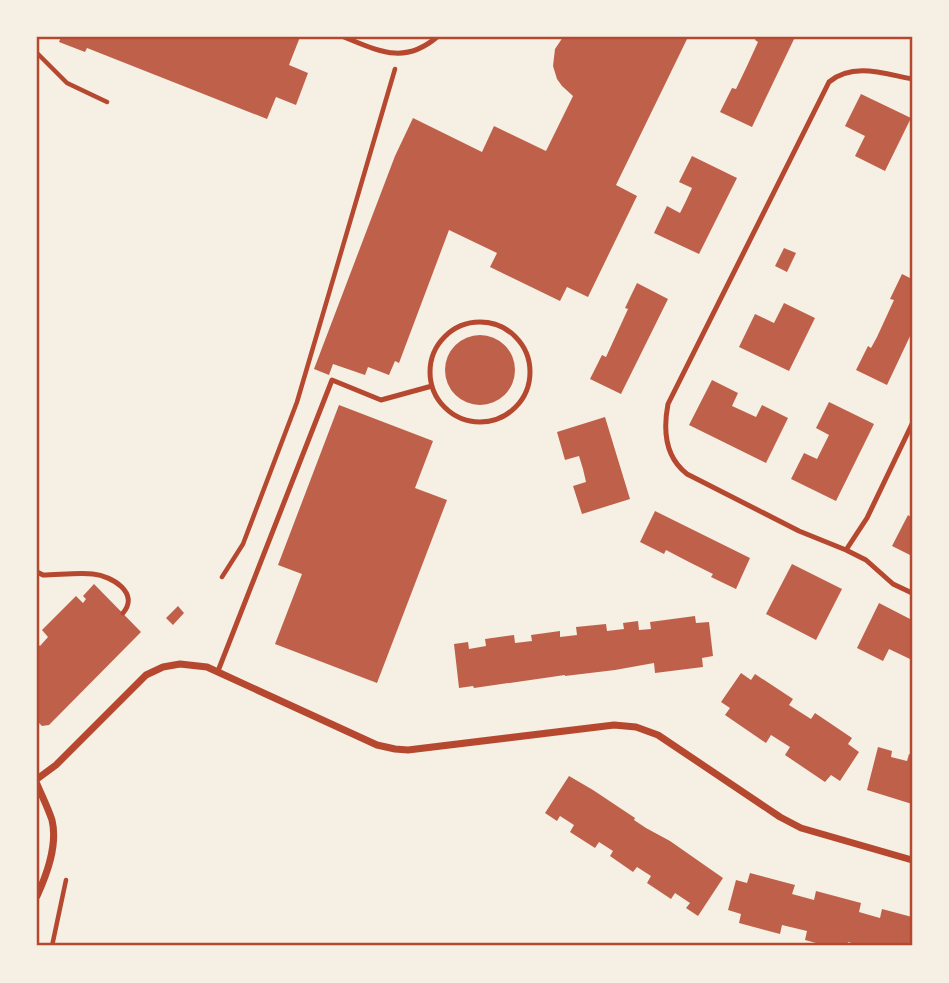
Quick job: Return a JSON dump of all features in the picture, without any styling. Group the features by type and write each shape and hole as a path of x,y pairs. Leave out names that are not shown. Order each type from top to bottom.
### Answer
{"street":[{"path":"37,896 46,876 53,838 52,822 37,781 146,675 163,667 180,664 200,665 218,671 377,745 395,749 408,750 614,725 636,727 658,735 780,817 801,828 912,860"}],"lane":[{"path":"344,37 380,51 400,54 420,49 437,37"},
{"path":"912,79 858,70 836,76 830,82 666,412 667,444 679,468 799,531 866,560 893,584 912,593"},
{"path":"487,322 501,326 513,333 528,357 530,371 523,398 502,417 474,421 460,417 448,410 432,386 430,372 438,345 447,334 459,326 487,322"},
{"path":"218,671 332,380 381,400 432,386"},
{"path":"846,550 867,518 912,424"},
{"path":"37,572 43,575 93,573 119,584 129,598 123,614"}],"path":[{"path":"37,53 67,83 107,102"},
{"path":"222,577 243,544 297,402 400,54"}],"building":[{"path":"61,37 300,37 289,65 308,73 296,105 276,97 267,119 87,48 85,52 59,42"},
{"path":"563,37 688,37 616,185 637,196 588,297 567,287 560,301 490,267 497,253 449,230 399,363 395,361 389,375 368,367 365,375 333,364 329,375 314,369 395,156 413,118 482,152 494,126 546,151 573,96 557,79 553,66 555,49"},
{"path":"756,37 795,37 752,127 720,112 732,88 736,89 758,42"},
{"path":"861,94 911,118 885,171 855,156 865,136 845,126"},
{"path":"692,156 737,178 699,254 654,233 667,206 680,213 686,201 692,188 679,182"},
{"path":"784,248 796,253 787,272 775,266"},
{"path":"902,274 912,279 912,332 887,385 856,370 868,346 871,348 877,337 894,300 890,299"},
{"path":"637,283 668,299 621,394 590,379 602,355 606,357"},
{"path":"784,303 815,318 789,371 739,347 755,314 774,323"},
{"path":"487,335 500,341 509,350 513,356 513,384 505,395 494,403 473,405 455,395 447,384 445,363 455,345 466,337"},
{"path":"712,380 738,393 732,406 756,417 762,405 788,418 766,463 689,425"},
{"path":"829,402 874,424 836,501 791,479 804,453 817,459 829,435 816,428"},
{"path":"339,405 433,441 415,488 447,500 377,683 275,644 302,574 278,565"},
{"path":"605,417 630,499 582,514 573,486 586,482 583,469 579,456 565,460 557,432"},
{"path":"655,511 750,558 736,589 666,550 664,554 640,542"},
{"path":"908,515 912,518 912,556 892,546"},
{"path":"792,564 842,589 816,640 766,614"},
{"path":"94,584 141,632 49,725 42,726 37,721 37,643 40,646 48,637 42,630 76,596 83,603 86,599 83,596"},
{"path":"879,603 912,620 912,660 889,649 883,661 857,648"},
{"path":"178,606 184,613 173,625 166,618"},
{"path":"695,616 696,623 709,622 713,656 702,658 703,667 655,673 654,663 459,688 454,644 468,642 469,649 486,646 485,639 514,635 515,643 532,641 531,635 560,631 560,637 577,635 576,627 606,624 607,631 624,629 623,623 638,621 639,630 651,629 650,622"},
{"path":"741,673 751,680 755,674 793,699 789,705 811,719 815,713 852,738 848,744 859,752 840,781 831,775 825,782 785,755 790,747 771,735 766,743 725,715 730,708 721,702"},
{"path":"878,747 892,751 891,757 907,761 909,754 912,755 912,804 867,790"},
{"path":"569,776 723,878 698,916 686,908 690,903 675,893 671,899 647,883 651,876 637,867 633,872 610,856 613,851 599,842 595,848 570,832 574,825 560,816 557,821 545,813"},
{"path":"750,873 795,885 792,894 814,900 816,891 861,903 859,912 880,918 882,909 912,917 912,946 862,946 848,942 847,946 827,946 805,940 807,931 782,925 780,934 739,923 741,914 728,910 736,880 747,883"}]}
